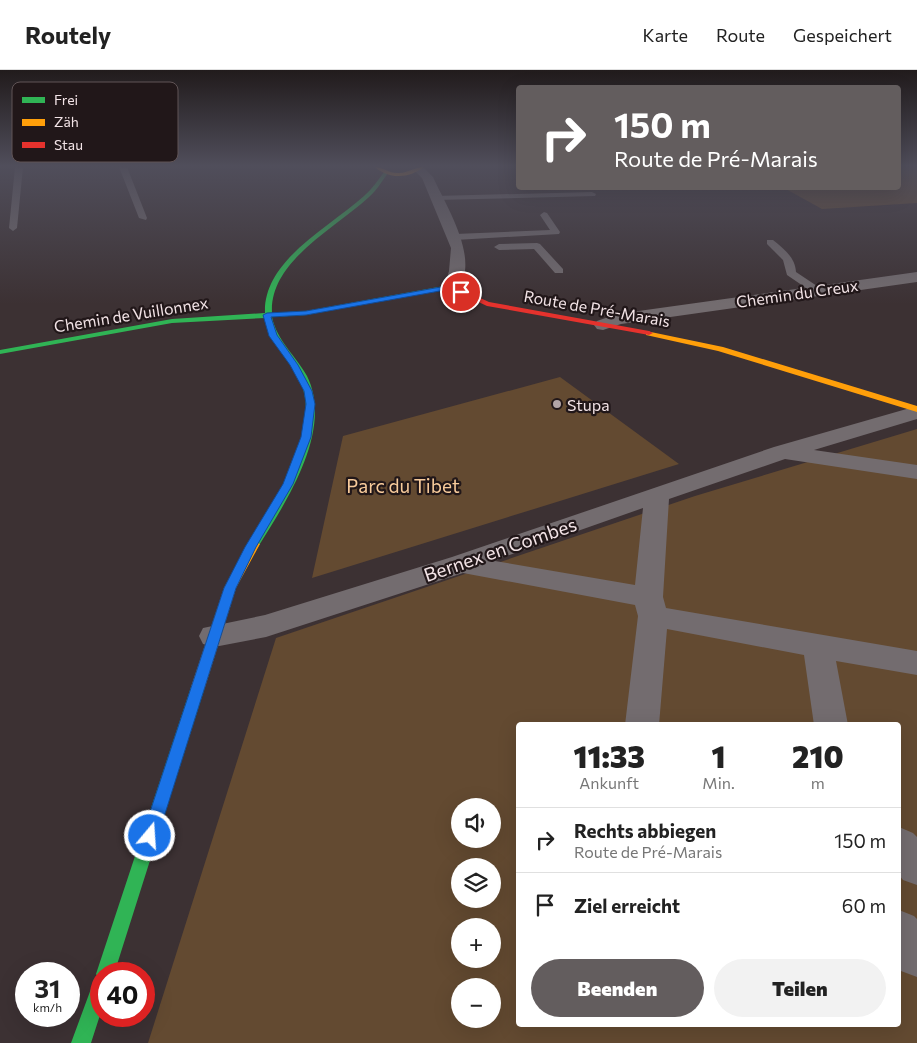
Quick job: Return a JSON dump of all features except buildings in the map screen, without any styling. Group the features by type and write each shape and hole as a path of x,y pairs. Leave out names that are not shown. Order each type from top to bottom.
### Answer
{"street":[{"path":"109,962 214,636 239,568 279,499 301,454 310,420 308,391 294,365 273,336 267,315 269,297 276,278 348,212"},
{"path":"267,315 306,313 452,287 457,271 459,244 442,212"},
{"name":"Chemin du Creux","path":"603,325 617,319 917,277"},
{"name":"Route de Pré-Marais","path":"452,287 487,304 655,334 766,362 917,410"},
{"path":"655,334 678,311"},
{"name":"Chemin de Vuillonnex","path":"0,352 196,318 267,315"},
{"name":"Bernex en Combes","path":"214,636 266,626 462,564 491,552 782,452 917,410"},
{"name":"Bernex en Combes","path":"782,452 917,472"},
{"path":"642,722 657,496"},
{"path":"462,564 818,646 917,663"},
{"path":"818,646 831,722"},
{"path":"901,848 917,866"},
{"path":"901,934 917,955"},
{"path":"81,1043 90,1017"}],"lane":[{"path":"12,228 14,212"},
{"path":"141,212 143,218"},
{"path":"459,244 556,232 544,215"},
{"path":"459,244 563,239"},
{"path":"770,242 782,252 792,266 791,273 816,290"},
{"path":"488,247 537,246 559,271"}],"green space":[{"name":"Parc du Tibet","path":"560,377 679,464 312,578 343,436"},
{"path":"917,429 917,1043 148,1043 153,1027 155,1027 155,1021 276,638 695,496"}],"traffic: fast":[{"path":"254,544 286,491 309,430 308,390 303,376 279,343 269,319 268,305 272,288 278,276 299,252 347,212"},
{"path":"0,352 172,321 306,313 444,288"},
{"path":"109,962 198,687"},
{"path":"81,1043 90,1017"}],"traffic: slow":[{"path":"649,333 720,349 917,409"},
{"path":"198,687 230,588 254,544"}],"traffic: jam":[{"path":"444,288 452,287 487,304 649,333"}],"place":[{"name":"Stupa","path":"557,404"}],"route":[{"path":"150,836 230,588 250,547 288,484 301,454 310,420 308,391 294,365 273,336 268,325 267,315 306,313 452,287 461,292"}]}
